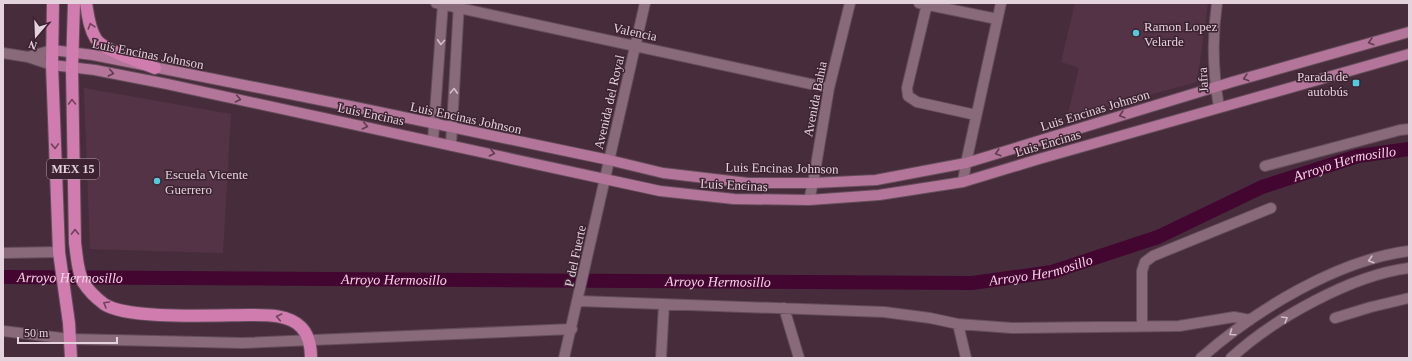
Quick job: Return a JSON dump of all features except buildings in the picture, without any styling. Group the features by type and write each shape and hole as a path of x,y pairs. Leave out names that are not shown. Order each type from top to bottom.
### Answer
{"highway":[{"name":"MEX 15","path":"53,3 52,65 59,252 72,358"},
{"name":"MEX 15","path":"74,3 72,68 75,243 78,270 83,282 92,294 105,304 120,310 136,313 278,317 301,326 309,339"},
{"path":"86,3 90,27 97,41 108,48 155,68"},
{"path":"309,339 311,358"}],"main road":[{"name":"Luis Encinas Johnson","path":"52,50 72,52 155,68 683,176 748,183 813,184 876,180 966,163 1216,87 1409,32"},
{"name":"Luis Encinas","path":"52,65 95,70 167,84 681,194 734,199 809,200 879,195 963,182 1039,158 1409,54"}],"street":[{"name":"Avenida del Royal","path":"609,160 645,3"},
{"name":"Avenida Bahia","path":"809,200 829,88 850,3"},
{"path":"963,182 1001,3"},
{"name":"Jafra","path":"1216,3 1214,22 1216,87 1219,107"},
{"path":"433,140 441,4"},
{"name":"Valencia","path":"441,4 459,5 829,88"},
{"path":"976,115 917,102 908,96 908,88 923,4 997,19"},
{"path":"451,144 459,5"},
{"path":"28,57 52,50"},
{"path":"3,53 28,57 52,65"},
{"path":"1265,166 1400,130 1409,129"},
{"name":"P del Fuerte","path":"564,358 609,160"},
{"path":"1142,325 1142,271 1145,262 1153,256 1271,208"},
{"path":"1201,358 1219,342 1250,320 1324,277 1368,261 1409,251"},
{"path":"3,253 59,252"},
{"path":"1231,358 1254,338 1317,300 1370,277 1409,268"},
{"path":"1335,318 1409,298"},
{"path":"578,301 884,312 930,318 958,324 1012,328 1142,325 1179,326 1234,317 1250,320"},
{"path":"661,358 664,304"},
{"path":"784,308 799,358"},
{"path":"958,324 966,358"},
{"path":"3,331 70,339 242,343 572,328"}],"shaded area":[{"name":"Ramon Lopez Velarde","path":"1075,3 1208,3 1197,82 1067,117 1079,68 1061,62"},
{"name":"Escuela Vicente Guerrero","path":"84,88 231,114 223,253 90,249"}],"waterway":[{"name":"Arroyo Hermosillo","path":"3,277 972,283 1052,272 1158,237 1262,187 1358,156 1409,149"}],"place":[{"name":"Ramon Lopez Velarde","path":"1136,33"},
{"name":"Parada de autobús","path":"1356,83"},
{"name":"Escuela Vicente Guerrero","path":"157,181"}]}
